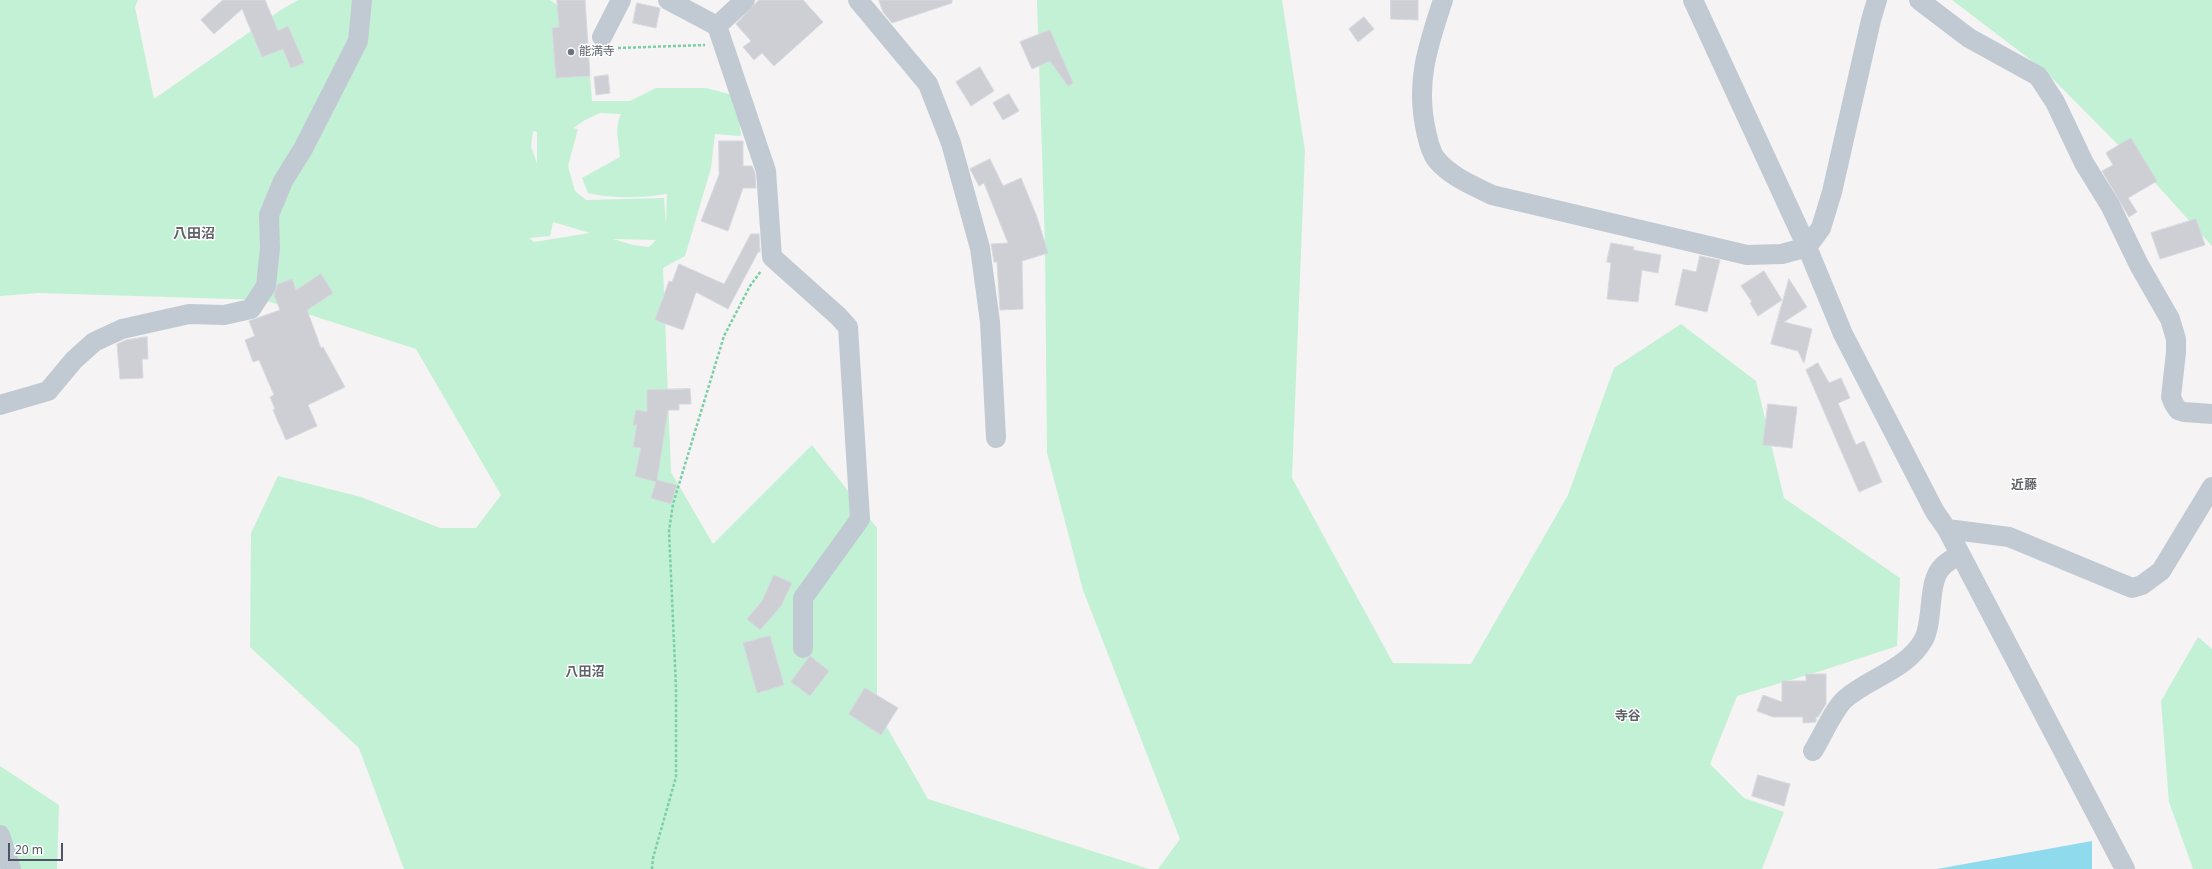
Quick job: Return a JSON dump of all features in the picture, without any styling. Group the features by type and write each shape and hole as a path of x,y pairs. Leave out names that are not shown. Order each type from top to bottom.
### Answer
{"street":[{"path":"0,405 48,391 74,360 94,342 122,329 189,314 224,315 251,308 266,286 270,248 269,215 283,181 304,149 358,41 362,0"},
{"path":"608,42 621,0"},
{"path":"668,0 717,26 766,171 772,257 838,316 848,327 860,519 803,598 803,648"},
{"path":"717,26 745,0"},
{"path":"858,0 928,84 951,143 980,248 990,322 996,438"},
{"path":"1443,0 1426,52 1422,76 1421,111 1428,143 1436,158 1454,176 1492,195 1747,255 1782,254 1807,247 1821,228 1832,192 1871,20 1877,0"},
{"path":"1693,0 1807,247 1843,334 1935,512 1947,529 2125,869"},
{"path":"1919,0 1969,38 2038,76 2055,102 2084,163 2110,205 2139,265 2170,319 2176,339 2171,397 2174,404 2178,410 2184,412 2212,414"},
{"path":"1947,529 2009,537 2132,588 2142,585 2161,571 2212,487"},
{"path":"1814,751 1843,701 1858,688 1895,668 1913,655 1924,638 1932,613 1934,583 1936,578 1942,567 1960,554"},
{"path":"0,835 11,869"}],"path":[{"path":"608,42 723,45"},
{"path":"652,869 653,858 676,777 676,688 669,531 673,504 724,336 750,286 772,257"}],"green space":[{"path":"0,0 138,0 135,7 154,99 281,10 298,0 550,0 586,25 552,28 556,78 590,76 592,101 630,101 656,88 706,88 733,95 739,116 741,136 715,134 711,168 685,256 663,268 671,472 713,544 812,445 877,528 877,710 928,799 1149,869 404,869 359,748 250,647 251,533 278,476 361,497 440,528 476,528 501,495 416,349 264,300 39,293 0,296","holes":["600,113 621,114 617,130 620,157 582,178 588,193 627,197 667,194 666,226 664,198 586,200 575,191 568,166 578,129 573,128","533,131 537,132 537,164 531,146","553,222 590,233 534,242 529,238 550,236","613,239 656,240 649,247 633,245"]},
{"path":"1037,0 1282,0 1305,151 1292,478 1393,663 1471,664 1568,495 1614,368 1681,324 1756,381 1784,498 1900,578 1897,646 1737,696 1710,764 1744,798 1784,812 1762,869 1158,869 1180,839 1083,590 1047,453 1045,245"},
{"path":"1952,0 2212,0 2212,246 2149,176 2044,70"},
{"path":"2198,637 2212,649 2212,869 2193,869 2169,802 2161,701"},
{"path":"0,766 59,805 57,869 0,869"}],"water":[{"path":"2092,841 2092,869 1937,869"}],"building":[{"path":"223,0 265,0 278,31 288,26 304,63 291,68 283,49 262,57 242,9 214,34 201,20"},
{"name":"能満寺","path":"557,0 585,0 590,76 556,78 552,28 559,27"},
{"path":"759,0 803,0 823,22 774,66 762,53 754,60 743,47 751,41 736,24"},
{"path":"879,0 952,0 952,3 892,23 883,12"},
{"path":"1391,0 1418,0 1418,20 1391,19"},
{"path":"637,3 660,8 656,28 633,23"},
{"path":"1364,17 1374,29 1358,42 1349,29"},
{"path":"1050,30 1073,83 1068,86 1050,61 1032,69 1020,42"},
{"path":"980,67 994,91 971,106 956,82"},
{"path":"608,75 610,93 596,95 594,77"},
{"path":"1009,94 1019,111 1003,120 993,103"},
{"path":"2131,138 2157,181 2128,198 2137,212 2129,217 2102,171 2113,165 2106,153"},
{"path":"719,141 743,141 743,166 752,166 755,173 756,188 743,188 728,231 701,221 719,175"},
{"path":"990,159 1003,186 1021,178 1037,217 1048,253 1022,261 1023,309 1000,310 997,262 994,262 991,244 1008,243 984,183 979,186 970,169"},
{"path":"2196,219 2205,245 2160,259 2151,233"},
{"path":"751,234 759,234 760,252 758,252 728,309 696,292 683,330 655,320 669,281 672,282 679,264 724,284"},
{"path":"1611,243 1634,247 1633,250 1661,255 1658,273 1642,270 1638,302 1607,299 1611,263 1607,262"},
{"path":"1700,256 1720,260 1707,312 1675,305 1683,269 1696,272"},
{"path":"1764,271 1782,300 1758,316 1750,303 1752,302 1741,286"},
{"path":"321,274 333,293 307,310 321,348 323,347 345,387 308,405 317,426 286,440 273,410 275,409 270,397 274,395 259,360 253,362 245,340 255,336 249,321 280,310 274,295 278,284 292,279 296,290"},
{"path":"1789,279 1807,307 1784,322 1812,329 1804,363 1798,351 1771,344"},
{"path":"147,337 148,359 142,359 143,378 120,379 117,344 126,340"},
{"path":"1818,363 1829,383 1841,378 1850,398 1838,403 1856,445 1864,441 1882,482 1859,492 1806,370"},
{"path":"690,389 691,404 679,404 679,410 668,410 657,480 677,485 671,504 651,498 656,482 635,476 641,448 633,447 637,425 633,425 636,410 647,412 647,390"},
{"path":"1768,404 1797,407 1792,448 1763,445"},
{"path":"774,575 792,583 781,606 760,630 747,619 762,601"},
{"path":"770,636 784,685 757,693 743,643"},
{"path":"810,656 829,671 810,696 791,682"},
{"path":"1806,674 1826,674 1826,704 1818,717 1816,717 1816,722 1803,723 1803,717 1773,717 1757,711 1763,695 1782,702 1782,681 1806,681"},
{"path":"865,688 898,708 881,735 849,714"},
{"path":"1758,775 1790,784 1784,806 1752,796"}],"place":[{"name":"能満寺","path":"571,52"}],"district":[{"name":"八田沼","path":"194,234"},
{"name":"近藤","path":"2024,485"},
{"name":"八田沼","path":"585,672"},
{"name":"寺谷","path":"1628,716"}]}
